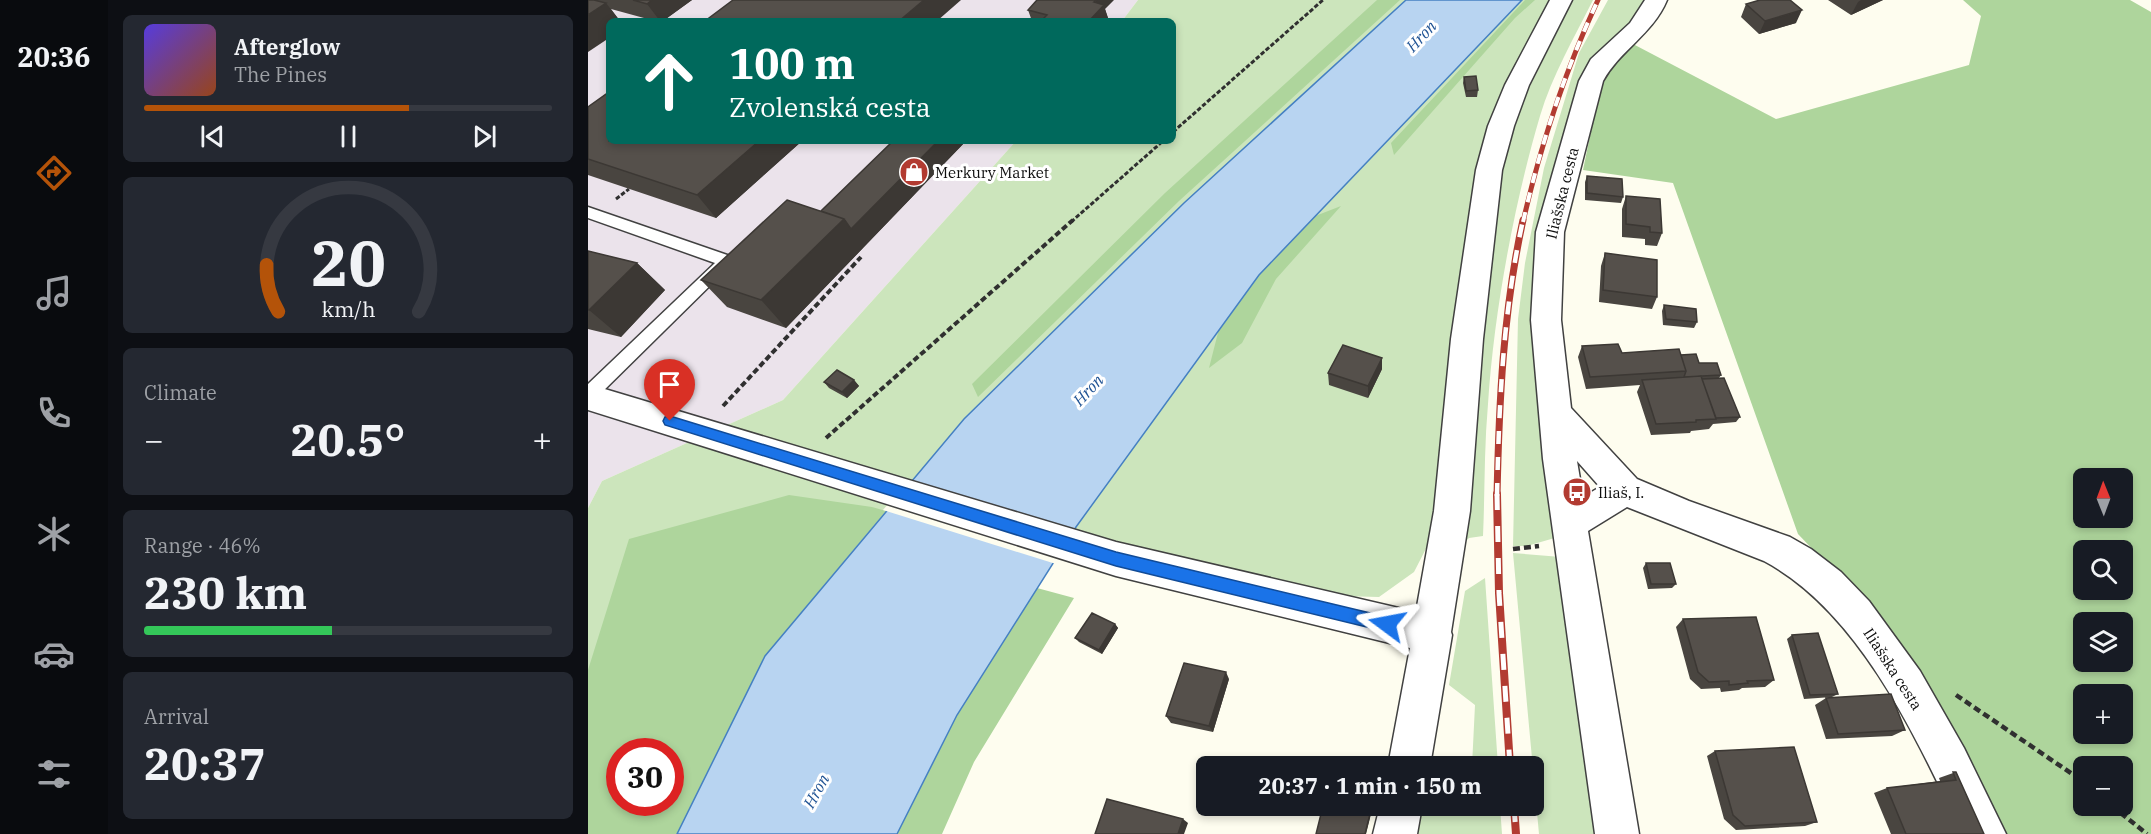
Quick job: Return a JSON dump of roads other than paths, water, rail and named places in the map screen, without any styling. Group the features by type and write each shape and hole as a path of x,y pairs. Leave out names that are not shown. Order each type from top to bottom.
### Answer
{"street":[{"path":"1411,756 1433,635 1452,511 1467,339 1489,170 1501,126 1517,86 1561,0"},
{"name":"Iliašska cesta","path":"1617,834 1594,693 1554,412 1546,320 1550,232 1591,81 1601,64 1636,32 1652,11 1656,0"},
{"path":"588,396 1116,559 1433,635"},
{"name":"Iliašska cesta","path":"1554,412 1625,490 1664,508 1760,540 1798,561 1831,588 1875,637 1920,711 1984,834"},
{"path":"1570,523 1625,490"},
{"path":"1395,834 1399,816"}],"lane":[{"path":"588,212 727,261 588,396"}],"water":[{"name":"Hron","path":"1406,0 1522,0 1259,275 1076,527 957,715 897,834 677,834 765,656 964,419 1184,203"}],"railway":[{"path":"1523,222 1554,109 1574,54 1598,0"},
{"path":"1497,495 1503,357 1511,288 1523,220"},
{"path":"1497,495 1499,593 1509,756"},
{"path":"1515,816 1516,834"}],"place":[{"name":"Merkury Market","path":"914,172"},
{"name":"Iliaš, I.","path":"1577,492"}]}
